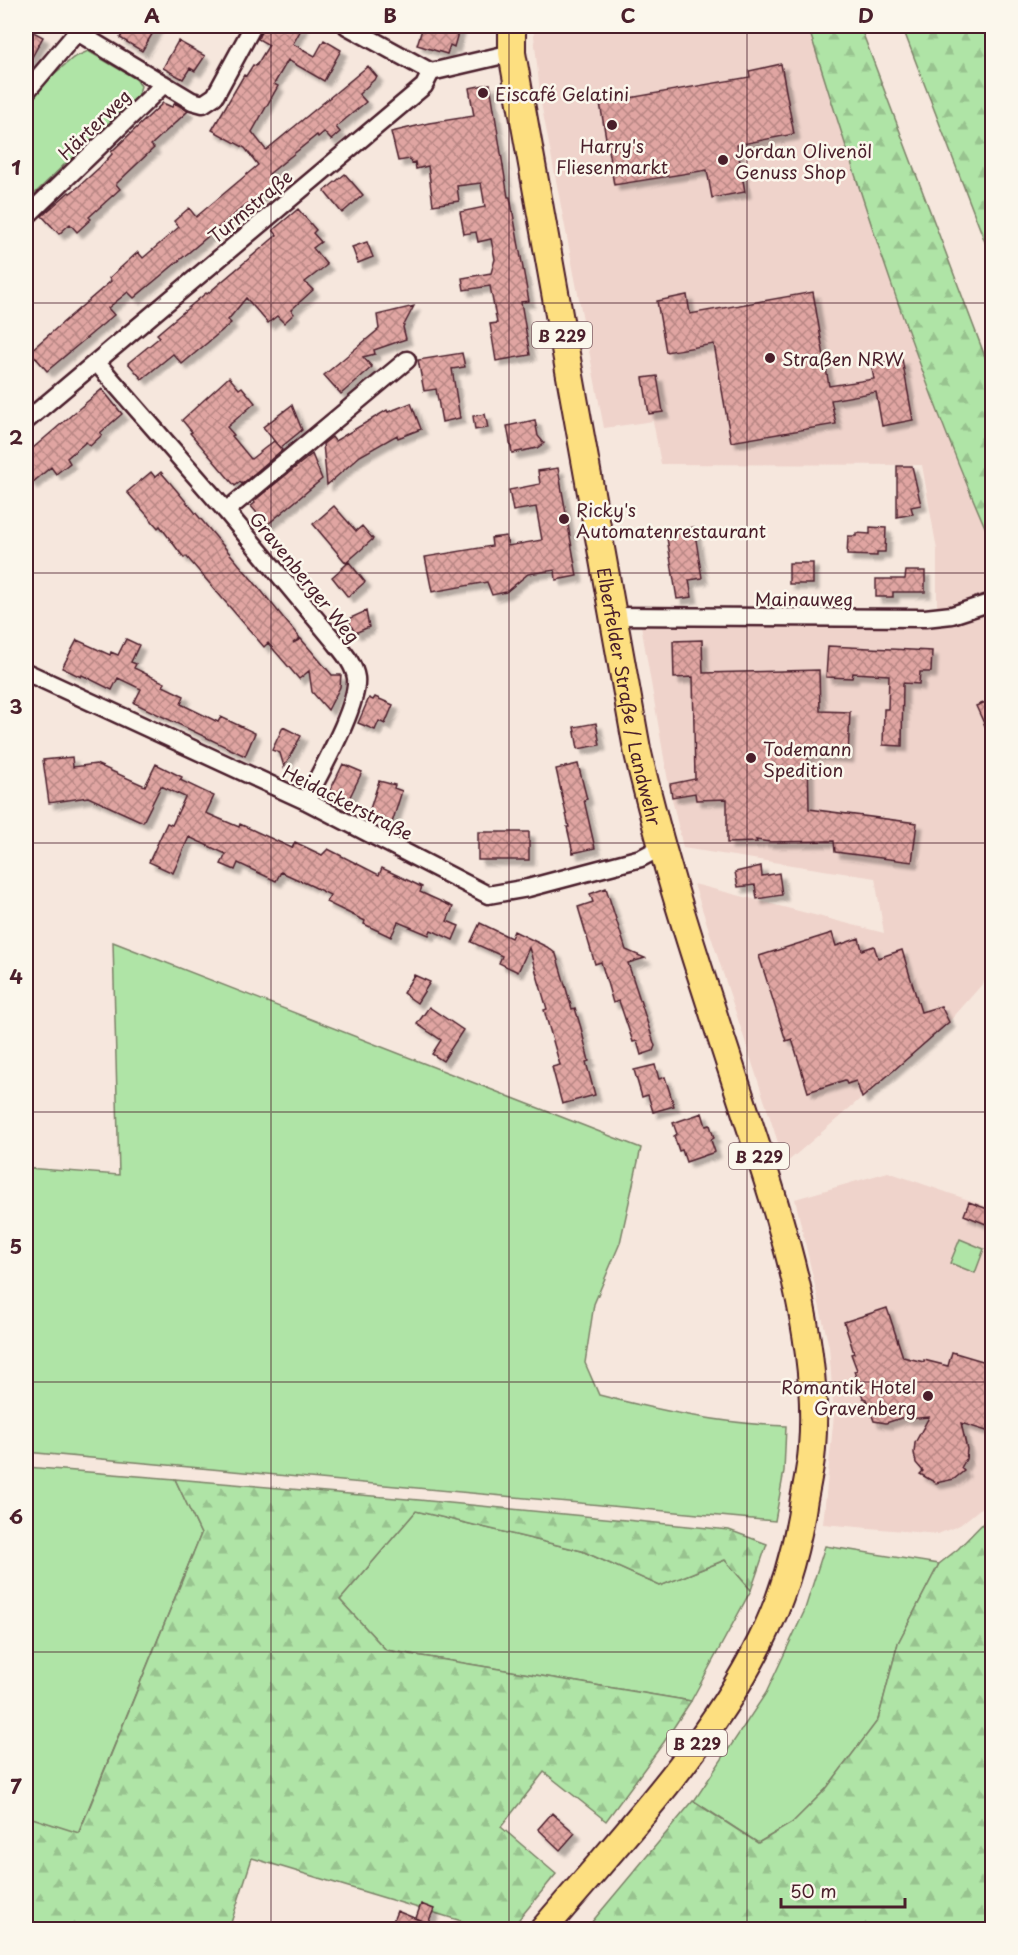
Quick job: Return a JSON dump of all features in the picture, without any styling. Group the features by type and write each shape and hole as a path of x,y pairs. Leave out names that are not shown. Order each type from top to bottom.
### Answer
{"main road":[{"name":"B 229","path":"512,26 512,53"},
{"name":"Elberfelder Straße / Landwehr","path":"512,53 637,748 662,847 778,1215 804,1327 812,1391 812,1448 800,1527 780,1595 762,1640 738,1684 707,1731 650,1803 543,1929"}],"street":[{"name":"Härterweg","path":"26,92 70,29 192,101 203,104 215,96 253,26"},
{"path":"347,26 430,72 512,53"},
{"name":"Turmstraße","path":"26,421 424,86 430,72"},
{"name":"Härterweg","path":"26,217 164,84"},
{"name":"Gravenberger Weg","path":"226,511 407,360"},
{"name":"Gravenberger Weg","path":"96,362 226,511 350,661 356,677 354,696 306,801"},
{"name":"Mainauweg","path":"613,616 925,618 952,615 993,602"},
{"name":"Heidackerstraße","path":"26,672 306,801 488,895 528,888 641,858 662,847"}],"shaded area":[{"path":"533,26 808,26 857,184 958,464 992,543 992,973 949,1022 785,1164 694,884 884,933 875,878 683,848 668,781 641,625 941,623 937,606 937,550 922,465 661,464 653,421 604,428 541,103"},
{"path":"888,1172 992,1208 992,1499 960,1525 938,1534 823,1524 834,1415 829,1347 795,1199"}],"green space":[{"path":"808,26 860,26 992,375 992,543 916,352 870,222"},
{"path":"902,26 992,26 992,260"},
{"path":"88,51 136,79 141,86 138,96 77,153 80,158 74,163 70,159 26,202 26,105 40,86 73,58"},
{"path":"113,942 641,1148 620,1243 594,1304 585,1363 599,1395 692,1416 739,1423 786,1426 784,1471 775,1521 26,1452 26,1168 119,1175"},
{"path":"960,1239 984,1249 975,1273 950,1263"},
{"path":"26,1467 175,1479 201,1534 78,1834 26,1816"},
{"path":"175,1479 729,1530 767,1544 751,1590 725,1560 660,1586 582,1551 416,1511 340,1600 386,1650 691,1701 606,1821 544,1772 501,1827 556,1874 511,1929 488,1929 252,1858 229,1929 26,1930 26,1816 79,1833 201,1534"},
{"path":"416,1511 582,1551 660,1586 725,1560 751,1590 691,1701 386,1650 340,1600"},
{"path":"992,1514 992,1929 586,1929 693,1801 758,1843 792,1823 826,1789 878,1720 898,1643 939,1564 958,1549"},
{"path":"825,1546 939,1564 898,1643 878,1720 826,1789 792,1823 758,1843 694,1801 766,1693 804,1612"}],"building":[{"path":"127,26 157,26 142,51 120,38"},
{"path":"263,26 303,26 293,44 315,56 324,40 341,50 324,81 288,60 274,84 278,86 252,132 266,150 368,66 377,77 359,94 366,102 336,127 340,132 331,140 324,132 318,137 317,135 269,174 277,183 249,206 247,204 134,298 128,292 108,308 114,315 47,371 30,351 111,281 109,278 138,252 143,258 179,227 174,221 189,208 196,217 258,165 245,148 212,130 244,75 246,76 253,65 256,66 269,45 258,39"},
{"path":"423,26 460,26 454,47 450,45 447,54 417,45"},
{"path":"26,28 43,37 26,68"},
{"path":"178,41 205,56 195,71 190,68 183,79 163,68"},
{"path":"781,64 794,134 737,145 745,192 712,198 707,170 614,185 600,103 750,77 749,71"},
{"path":"490,84 508,197 510,197 529,301 521,302 530,355 496,361 490,324 497,323 490,286 464,290 462,278 491,273 495,259 491,239 478,242 476,232 464,234 460,212 485,207 481,183 457,186 459,201 433,205 428,166 416,169 415,162 412,163 410,159 398,161 391,132 474,116 469,88"},
{"path":"163,103 172,107 175,103 188,111 151,145 154,148 116,184 120,189 89,217 91,219 77,232 70,224 59,234 42,216 100,167 112,154 111,152"},
{"path":"345,174 363,195 342,213 324,191"},
{"path":"298,209 316,230 313,233 321,242 313,248 327,265 305,282 313,290 291,310 294,314 284,323 277,316 268,323 246,298 228,320 231,323 182,364 173,354 142,379 128,363 160,337 157,334 277,235 273,230"},
{"path":"367,242 373,257 358,263 352,247"},
{"name":"Straßen NRW","path":"813,292 829,386 874,379 871,364 902,359 913,420 882,426 876,392 831,400 836,424 731,442 714,344 666,352 657,301 687,295 690,314"},
{"path":"414,306 403,327 406,339 374,350 375,354 363,357 372,367 341,394 324,375 379,329 377,315"},
{"path":"462,353 465,367 452,369 460,418 442,422 436,389 424,391 418,360"},
{"path":"657,376 663,412 649,414 643,378"},
{"path":"229,377 239,389 242,387 255,403 227,427 234,435 232,436 251,459 274,441 282,450 242,484 240,482 235,486 190,433 192,432 182,420"},
{"path":"102,389 122,414 100,433 102,435 90,446 86,442 67,458 70,463 56,474 51,467 32,483 26,476 26,454"},
{"path":"411,403 421,429 398,438 397,435 360,456 327,485 323,444 332,437 335,441 387,410 388,412"},
{"path":"292,405 302,430 280,448 263,427"},
{"path":"485,414 488,428 475,430 473,416"},
{"path":"535,420 538,436 544,443 537,448 512,453 507,426"},
{"path":"312,454 322,479 267,525 251,506 255,503 254,501"},
{"path":"897,466 912,466 921,505 911,507 913,514 897,517"},
{"path":"558,468 577,576 556,580 555,570 528,574 506,592 492,595 487,582 432,592 425,557 492,546 491,538 506,536 508,546 542,540 536,507 513,511 509,490 540,484 538,471"},
{"path":"151,472 155,477 161,472 259,588 300,638 293,643 301,639 332,675 341,675 340,687 328,710 312,692 309,671 299,679 268,643 264,647 186,556 184,558 160,526 158,528 127,492"},
{"path":"334,506 356,531 362,526 373,539 346,563 313,524"},
{"path":"694,527 702,578 689,580 692,597 677,599 666,532"},
{"path":"870,527 886,528 885,552 877,552 877,556 847,555 848,536 856,536 856,533 870,534"},
{"path":"349,562 365,582 348,597 332,577"},
{"path":"789,563 813,563 813,584 789,584"},
{"path":"906,571 925,571 925,592 893,592 893,597 876,597 876,579 905,579"},
{"path":"366,611 369,627 355,633 348,619"},
{"path":"126,639 139,645 131,662 136,664 134,668 165,683 163,686 184,696 181,704 218,722 221,717 255,733 245,756 134,703 141,689 118,678 112,690 62,668 77,640 110,655 111,652 118,655"},
{"name":"Todemann Spedition","path":"702,640 703,673 819,670 820,711 850,712 848,757 808,755 809,809 917,823 912,862 835,852 834,841 770,842 756,840 757,842 727,843 727,799 696,800 695,793 672,797 670,784 695,779 693,677 674,678 673,641"},
{"path":"828,646 932,651 931,672 920,672 919,684 903,683 902,746 883,745 884,709 888,709 889,675 853,673 852,678 826,677"},
{"path":"375,697 393,705 385,724 379,721 375,730 358,723 369,698 373,700"},
{"path":"993,699 993,743 976,706"},
{"path":"596,723 600,745 578,749 574,727"},
{"path":"283,727 301,736 284,767 280,753 272,750"},
{"path":"72,757 73,767 96,764 145,786 156,764 182,777 180,780 214,796 206,813 239,827 240,824 292,848 295,842 322,855 328,849 379,875 382,868 422,887 420,892 453,907 447,921 459,926 453,940 431,930 429,935 398,922 391,937 326,902 330,895 312,886 281,872 276,881 238,863 235,870 221,864 226,854 189,837 173,873 149,862 167,823 172,825 185,797 161,786 143,822 88,797 49,803 43,760"},
{"path":"343,764 362,772 346,805 328,795"},
{"path":"578,764 587,799 584,800 595,848 573,853 556,769"},
{"path":"379,781 395,785 394,788 402,791 392,823 368,815"},
{"path":"478,832 529,832 529,860 478,860"},
{"path":"761,866 762,876 779,873 782,895 757,899 755,885 738,887 735,872"},
{"path":"606,888 626,950 645,958 628,963 655,1046 653,1051 641,1055 637,1041 633,1042 619,1001 613,1003 601,962 595,964 578,907 593,902 590,894"},
{"path":"480,923 511,938 514,931 547,947 556,954 572,1009 575,1008 581,1028 589,1061 586,1062 595,1095 562,1104 552,1067 560,1065 529,948 518,972 499,963 502,956 471,942"},
{"path":"832,933 836,946 859,938 862,950 874,946 878,958 902,950 921,1012 941,1006 949,1022 862,1098 856,1081 847,1084 845,1080 808,1092 792,1039 786,1041 759,956"},
{"path":"414,975 430,982 417,1003 403,993"},
{"path":"429,1007 463,1030 443,1061 432,1054 441,1040 417,1024"},
{"path":"655,1065 659,1079 665,1077 674,1106 653,1112 648,1095 642,1097 634,1070"},
{"path":"702,1113 706,1126 710,1125 715,1152 686,1162 674,1136 677,1134 673,1123"},
{"path":"969,1202 993,1211 993,1227 964,1215"},
{"name":"Romantik Hotel Gravenberg","path":"887,1308 903,1357 948,1366 952,1352 993,1364 993,1433 961,1423 967,1449 966,1459 961,1468 964,1471 954,1479 936,1483 920,1474 923,1471 916,1463 915,1443 929,1417 907,1419 904,1417 886,1423 874,1421 866,1399 863,1398 854,1371 857,1370 851,1354 854,1353 844,1322"},
{"path":"552,1813 575,1833 560,1850 538,1829"},
{"path":"421,1904 434,1909 428,1923 416,1918"},
{"path":"397,1911 441,1929 390,1929"}],"place":[{"name":"Eiscafé Gelatini","path":"483,93"},
{"name":"Harry's Fliesenmarkt","path":"612,125"},
{"name":"Jordan Olivenöl Genuss Shop","path":"723,160"},
{"name":"Straßen NRW","path":"770,358"},
{"name":"Ricky's Automatenrestaurant","path":"564,519"},
{"name":"Todemann Spedition","path":"751,758"},
{"name":"Romantik Hotel Gravenberg","path":"928,1396"}]}
